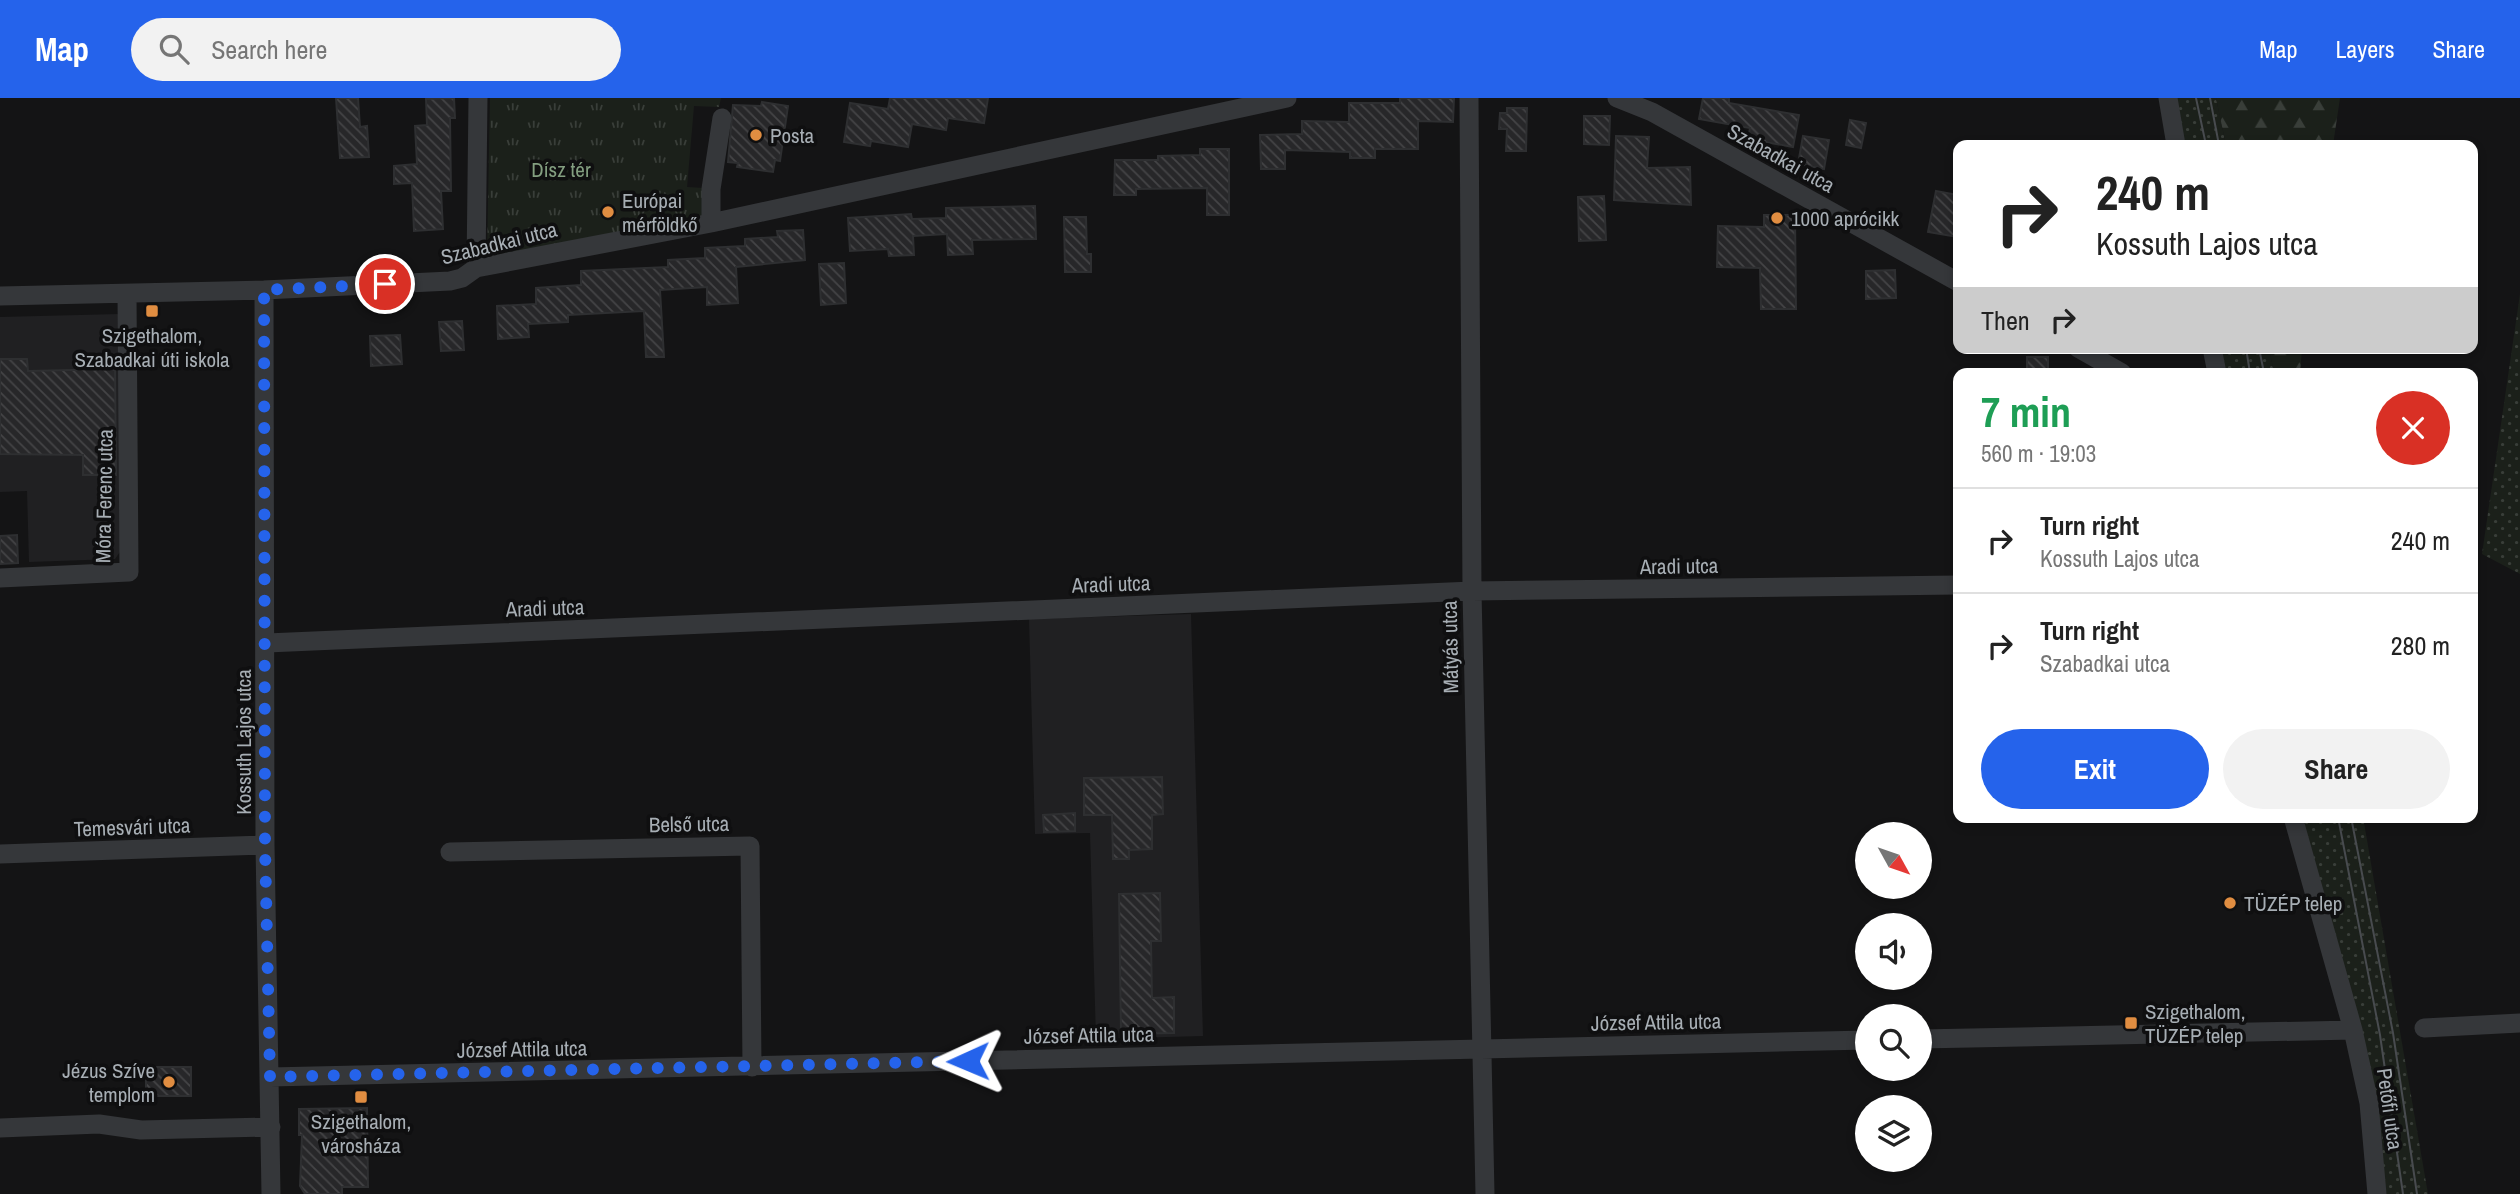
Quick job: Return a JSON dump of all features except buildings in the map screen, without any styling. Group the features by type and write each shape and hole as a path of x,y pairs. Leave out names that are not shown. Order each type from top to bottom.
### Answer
{"street":[{"path":"476,268 478,98"},
{"name":"Szabadkai utca","path":"0,296 264,290 450,281 463,278 476,268 711,223 1287,98"},
{"name":"Mátyás utca","path":"1469,98 1472,591 1485,1194"},
{"name":"Szabadkai utca","path":"1617,98 1652,112 1953,279"},
{"path":"2168,98 2175,140"},
{"path":"711,223 711,189 722,118"},
{"name":"Kossuth Lajos utca","path":"264,290 267,643 265,845 271,1194"},
{"name":"Móra Ferenc utca","path":"0,578 129,572 127,294"},
{"path":"2089,354 2113,368"},
{"name":"Aradi utca","path":"267,643 1472,591 1953,585"},
{"name":"Petőfi utca","path":"2295,823 2353,1030 2369,1103 2378,1194"},
{"name":"Temesvári utca","path":"0,854 265,845"},
{"name":"Belső utca","path":"450,852 750,846 752,1067"},
{"path":"2424,1028 2520,1023"},
{"path":"1932,1039 2353,1030"},
{"name":"József Attila utca","path":"270,1077 1855,1040"},
{"path":"0,1128 99,1124 141,1130 271,1127"}],"shaded area":[{"path":"119,314 124,546 115,559 29,562 27,491 0,492 0,317"},
{"path":"1191,614 1203,1036 1096,1039 1090,833 1035,834 1029,619"}],"green space":[{"name":"Dísz tér","path":"490,98 721,98 719,107 694,106 687,187 703,188 702,217 487,257"},
{"path":"2177,98 2216,98 2225,140 2184,140"},
{"path":"2216,98 2340,98 2334,140 2225,140"},
{"path":"2520,294 2520,574 2482,554"},
{"path":"2220,354 2270,354 2273,368 2222,368"},
{"path":"2270,354 2302,354 2300,368 2273,368"},
{"path":"2303,823 2364,823 2428,1194 2385,1194"}],"tram line":[{"path":"2196,98 2205,140"},
{"path":"2210,98 2218,140"},
{"path":"2247,354 2249,368"},
{"path":"2260,354 2263,368"},
{"path":"2339,823 2380,1035 2403,1194"},
{"path":"2352,823 2393,1033 2417,1194"}],"place":[{"name":"Posta","path":"756,135"},
{"name":"Európai mérföldkő","path":"608,212"},
{"name":"1000 aprócikk","path":"1777,218"},
{"name":"Szigethalom, Szabadkai úti iskola","path":"152,311"},
{"name":"TÜZÉP telep","path":"2230,903"},
{"name":"Szigethalom, TÜZÉP telep","path":"2131,1023"},
{"name":"Jézus Szíve templom","path":"169,1082"},
{"name":"Szigethalom, városháza","path":"361,1097"}],"route":[{"path":"385,284 264,290 267,643 265,845 270,1077 968,1061"}]}
